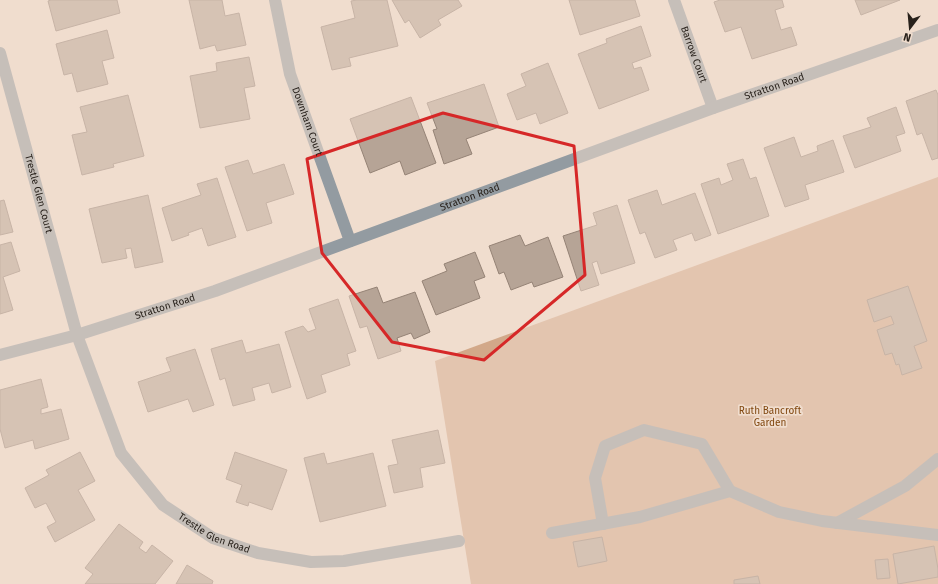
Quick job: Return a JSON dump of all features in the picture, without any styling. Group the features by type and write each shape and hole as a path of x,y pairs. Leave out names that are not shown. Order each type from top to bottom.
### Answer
{"street":[{"name":"Downham Court","path":"275,0 290,74 350,241"},
{"name":"Barrow Court","path":"674,0 713,108"},
{"name":"Stratton Road","path":"0,355 77,335 214,291 713,108 938,30"},
{"name":"Trestle Glen Court","path":"0,53 77,335"},
{"name":"Trestle Glen Road","path":"77,335 121,453 163,505 213,538 258,553 311,562 344,561 459,541"},
{"path":"603,524 595,478 605,446 644,430 702,444 730,491 780,512 837,523 938,535"},
{"path":"837,523 905,486 938,459"},
{"path":"552,533 640,517 730,491"}],"highlighted area":[{"path":"443,113 574,146 585,275 484,360 392,342 322,253 307,159"}],"green space":[{"name":"Ruth Bancroft Garden","path":"938,177 938,584 471,584 435,361"}],"building":[{"path":"117,0 120,13 56,31 48,1"},
{"path":"189,0 222,0 225,16 239,13 246,45 217,51 215,45 200,49"},
{"path":"387,0 398,46 349,58 351,66 332,70 321,27 355,18 351,1"},
{"path":"392,0 458,0 462,6 438,20 441,25 420,38 409,20 405,23"},
{"path":"569,0 635,0 640,16 580,35"},
{"path":"720,0 782,0 784,7 775,10 781,30 791,27 797,45 752,59 741,27 725,32 714,2"},
{"path":"855,0 900,0 861,15"},
{"path":"641,26 651,56 632,63 634,69 641,67 649,90 599,109 578,54 607,43 606,39"},
{"path":"107,30 114,58 102,61 108,84 77,92 72,73 64,75 56,44"},
{"path":"249,57 255,86 244,88 250,119 200,128 190,76 217,71 216,63"},
{"path":"548,63 568,113 540,124 536,113 517,120 507,94 526,86 521,74"},
{"path":"484,84 499,127 466,139 472,154 444,164 433,130 437,129 427,103"},
{"path":"936,90 938,95 938,158 932,160 922,133 917,135 906,101"},
{"path":"128,95 144,156 113,164 114,167 82,175 72,135 87,132 80,107"},
{"path":"411,97 436,163 405,175 400,161 370,173 350,119"},
{"path":"896,107 905,133 896,136 901,151 855,168 843,136 871,127 867,118"},
{"path":"794,137 801,157 818,151 817,146 833,140 844,172 805,185 809,199 785,207 764,148"},
{"path":"743,159 750,179 756,177 769,216 718,234 701,184 719,178 721,185 733,180 727,164"},
{"path":"248,160 253,174 284,164 294,194 266,203 272,223 247,231 225,167"},
{"path":"217,178 236,237 208,246 202,228 188,233 189,235 172,241 162,208 201,195 197,184"},
{"path":"657,190 662,205 695,193 711,235 695,241 692,233 673,240 677,250 655,258 645,232 640,234 628,200"},
{"path":"148,195 163,262 135,268 131,248 125,249 127,258 102,263 89,209"},
{"path":"4,200 13,232 0,235 0,201"},
{"path":"617,205 635,263 601,274 597,261 592,263 599,285 581,291 563,236 597,225 593,213"},
{"path":"520,235 525,246 548,237 563,277 534,287 532,282 511,290 504,272 499,274 489,246"},
{"path":"11,242 20,271 3,277 13,310 0,314 0,245"},
{"path":"475,252 485,277 474,281 480,298 436,315 422,281 447,271 444,264"},
{"path":"908,286 927,341 914,346 922,368 902,375 899,364 896,365 892,353 885,355 877,330 894,324 891,316 874,322 867,300"},
{"path":"377,287 383,303 415,292 430,332 414,339 411,333 397,338 401,351 378,359 367,326 360,328 349,296"},
{"path":"338,299 356,351 347,354 350,365 321,375 326,392 307,399 285,332 303,326 308,332 316,329 309,309"},
{"path":"242,340 246,353 279,344 291,387 272,393 269,383 252,388 255,400 233,406 225,378 220,380 211,349"},
{"path":"195,349 214,405 193,412 188,399 148,412 138,382 171,371 166,358"},
{"path":"41,379 48,407 41,409 41,414 61,409 69,439 35,449 33,440 5,448 0,429 0,390"},
{"path":"438,430 445,463 420,468 423,487 394,493 388,466 398,464 392,440"},
{"path":"80,452 95,481 78,490 95,520 55,542 47,527 56,522 46,503 35,508 25,488 49,475 46,470"},
{"path":"235,452 287,470 272,510 249,502 248,506 236,502 242,485 226,479"},
{"path":"324,453 327,464 373,453 386,506 320,522 304,458"},
{"path":"119,524 143,542 139,548 146,553 152,545 173,561 155,584 85,584 93,574 85,568"},
{"path":"602,537 607,561 578,567 573,542"},
{"path":"934,546 938,577 898,584 893,554"},
{"path":"888,559 890,578 877,579 875,560"},
{"path":"187,565 213,581 212,584 176,584"},
{"path":"758,576 760,584 734,584 734,580"}]}
